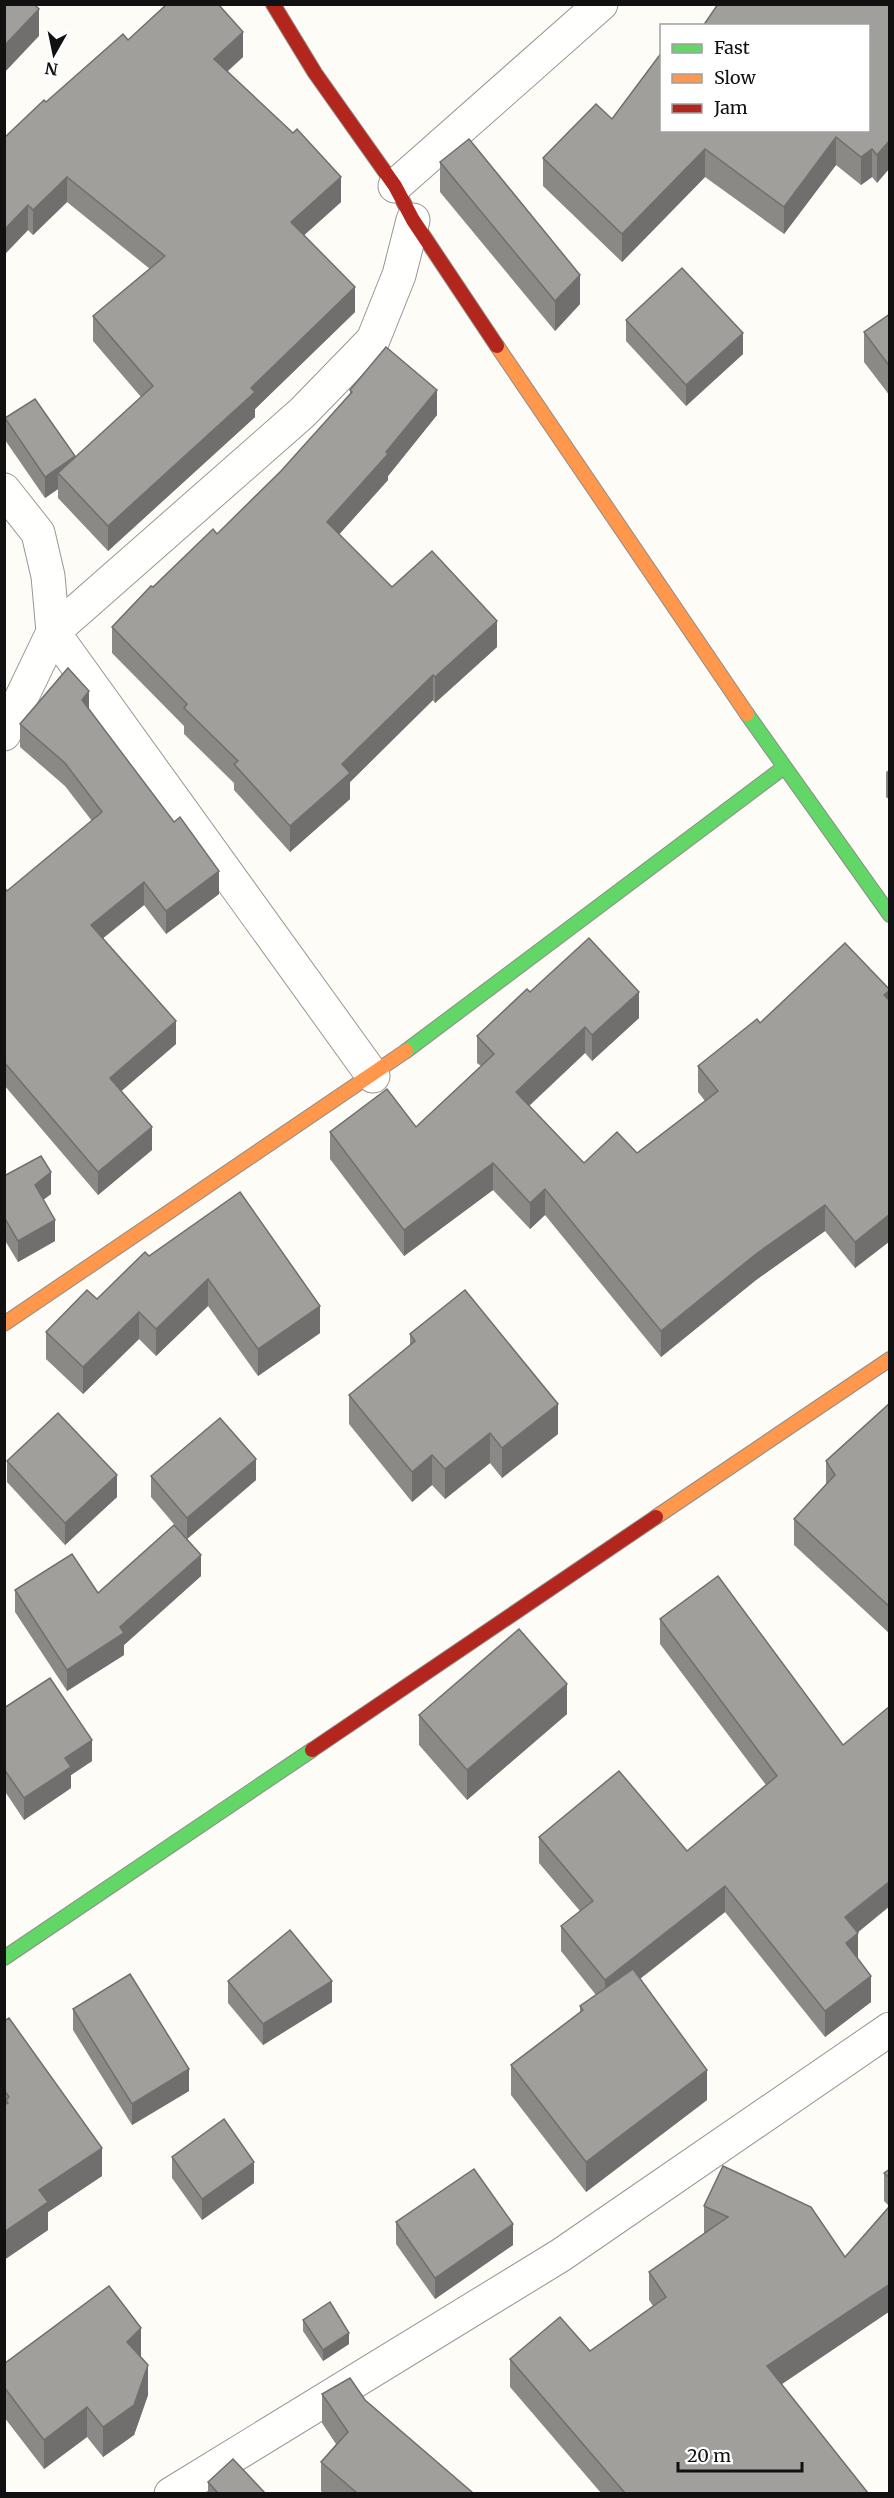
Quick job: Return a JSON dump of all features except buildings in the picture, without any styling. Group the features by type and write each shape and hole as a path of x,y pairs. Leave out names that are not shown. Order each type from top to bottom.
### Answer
{"street":[{"path":"273,4 315,73 395,186 413,220 563,446 783,768 890,915"},
{"path":"395,186 601,4"},
{"path":"4,734 53,632 302,413 373,340 399,275 413,220"},
{"path":"4,490 38,533 48,576 53,632 374,1076"},
{"path":"4,1324 374,1076 783,768"},
{"path":"4,1958 890,1359"},
{"path":"171,2493 561,2255 890,2030"}],"traffic: fast":[{"path":"747,714 890,915"},
{"path":"406,1051 783,768"},
{"path":"4,1958 312,1750"}],"traffic: slow":[{"path":"497,346 747,714"},
{"path":"4,1324 406,1051"},
{"path":"656,1517 890,1359"}],"traffic: jam":[{"path":"273,4 315,73 395,186 413,220 497,346"},
{"path":"312,1750 656,1517"}]}
